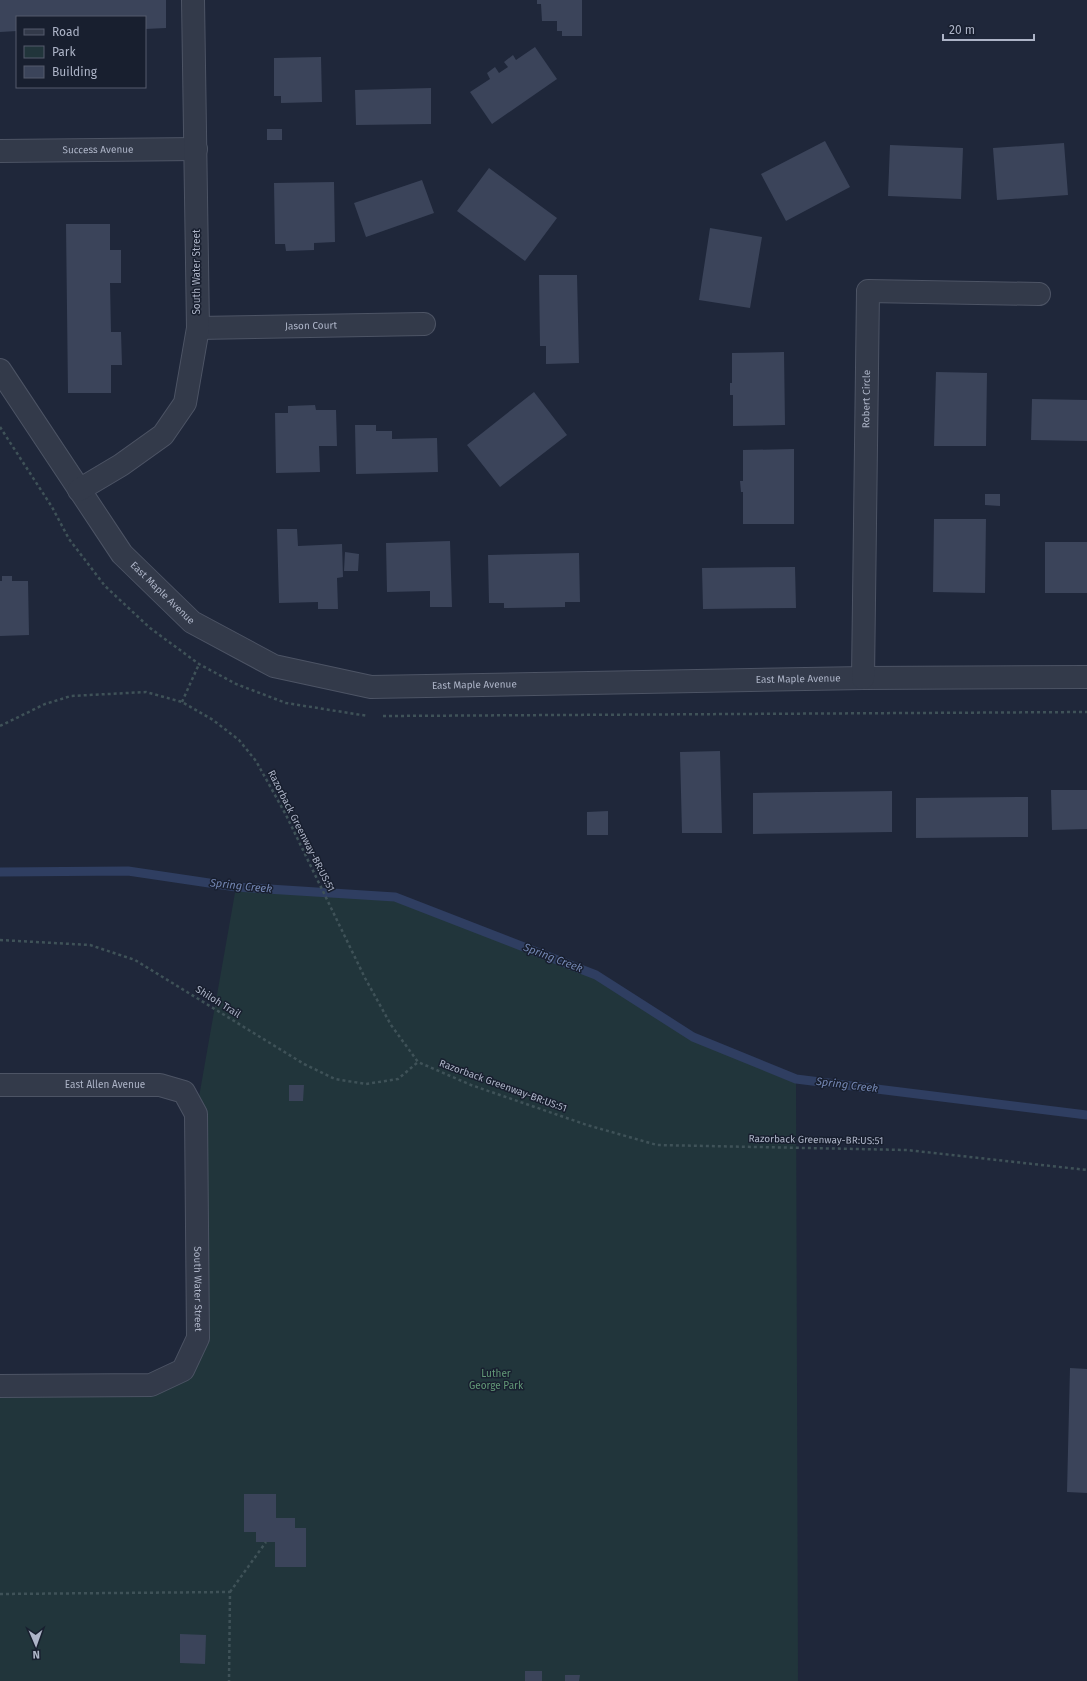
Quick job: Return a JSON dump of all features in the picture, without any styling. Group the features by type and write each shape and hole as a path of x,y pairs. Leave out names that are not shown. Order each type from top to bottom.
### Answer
{"street":[{"name":"South Water Street","path":"79,490 121,465 163,435 185,403 198,328 193,0"},
{"name":"Success Avenue","path":"0,150 196,149"},
{"name":"Robert Circle","path":"864,678 868,291 1039,294"},
{"name":"Jason Court","path":"198,328 424,324"},
{"name":"East Maple Avenue","path":"0,370 122,554 192,622 274,666 371,687 864,678 1087,676"},
{"name":"East Allen Avenue","path":"0,1085 160,1085 184,1092 196,1114"},
{"name":"South Water Street","path":"0,1386 151,1385 183,1370 198,1338 196,1114"}],"path":[{"path":"182,702 199,664"},
{"name":"Razorback Greenway-BR:US:51","path":"0,726 45,704 71,696 146,692 182,702 213,720 239,740 256,761 286,815 365,978 391,1025 418,1062 471,1085 587,1125 657,1145 907,1150 1087,1170"},
{"name":"Shiloh Trail","path":"0,940 90,945 135,960 304,1064 335,1079 366,1084 398,1079 418,1062"},
{"path":"229,1681 230,1592 266,1542"},
{"path":"0,1594 230,1592"}],"green space":[{"name":"Luther George Park","path":"236,887 395,897 596,975 693,1037 796,1079 798,1681 0,1681 0,1386 151,1385 183,1370 198,1338 196,1114"}],"building":[{"path":"0,0 166,0 166,28 146,29 146,16 16,16 16,31 0,32"},
{"path":"537,0 582,0 582,36 562,36 562,31 557,31 557,21 542,21 541,4 537,4"},
{"path":"535,47 557,79 492,124 470,92 490,79 487,73 495,67 499,73 508,67 504,62 513,55 516,60"},
{"path":"321,57 322,102 281,103 281,96 274,96 274,58"},
{"path":"431,88 431,124 356,125 355,90"},
{"path":"267,129 282,129 282,140 267,140"},
{"path":"825,141 850,187 786,221 761,174"},
{"path":"1064,143 1068,195 997,200 993,148"},
{"path":"890,145 963,148 961,199 888,196"},
{"path":"489,168 557,218 525,261 457,211"},
{"path":"422,180 434,213 366,237 354,203"},
{"path":"334,182 335,242 314,243 314,250 286,251 285,244 275,244 274,183"},
{"path":"66,224 110,224 110,250 121,250 121,283 110,283 111,332 121,332 122,365 111,365 111,393 68,393"},
{"path":"710,228 762,237 750,308 699,300"},
{"path":"539,275 577,275 579,363 546,364 546,346 540,346"},
{"path":"784,352 785,425 733,426 733,395 730,395 730,383 732,383 732,353"},
{"path":"936,372 987,373 986,446 934,446"},
{"path":"534,392 567,435 500,487 467,445"},
{"path":"1032,399 1087,400 1087,441 1031,440"},
{"path":"315,405 316,410 336,410 337,446 319,446 320,472 276,473 275,413 288,413 288,406"},
{"path":"355,425 376,425 376,431 392,431 392,439 437,438 438,472 356,474"},
{"path":"794,449 794,524 743,524 743,492 741,492 740,481 743,481 743,450"},
{"path":"985,494 1000,494 1000,506 985,505"},
{"path":"934,519 986,519 985,593 933,592"},
{"path":"277,529 297,529 298,546 342,544 343,577 337,578 338,609 318,609 318,602 279,603"},
{"path":"450,541 452,607 430,607 430,591 387,592 386,543"},
{"path":"1045,542 1087,542 1087,593 1045,593"},
{"path":"345,552 359,554 358,571 344,571"},
{"path":"579,553 580,602 565,602 565,607 504,608 504,603 489,603 488,555"},
{"path":"795,567 796,608 703,609 702,568"},
{"path":"2,576 12,576 12,581 28,581 29,635 0,636 0,581 2,581"},
{"path":"720,751 722,833 682,833 680,752"},
{"path":"1051,790 1087,790 1087,829 1052,830"},
{"path":"892,791 892,832 753,834 753,793"},
{"path":"1028,797 1028,837 916,838 916,798"},
{"path":"608,811 608,835 587,835 587,812"},
{"path":"289,1085 304,1085 303,1101 289,1101"},
{"path":"1070,1368 1087,1369 1087,1493 1067,1492"},
{"path":"244,1494 276,1494 276,1518 295,1518 295,1528 306,1528 306,1567 275,1567 275,1542 256,1542 256,1532 244,1532"},
{"path":"180,1634 206,1635 205,1664 180,1663"},
{"path":"525,1671 542,1671 542,1681 525,1681"},
{"path":"565,1675 580,1675 579,1681 565,1681"}],"waterway":[{"name":"Spring Creek","path":"0,872 128,871 236,887 395,897 596,975 693,1037 796,1079 1087,1115"}]}
